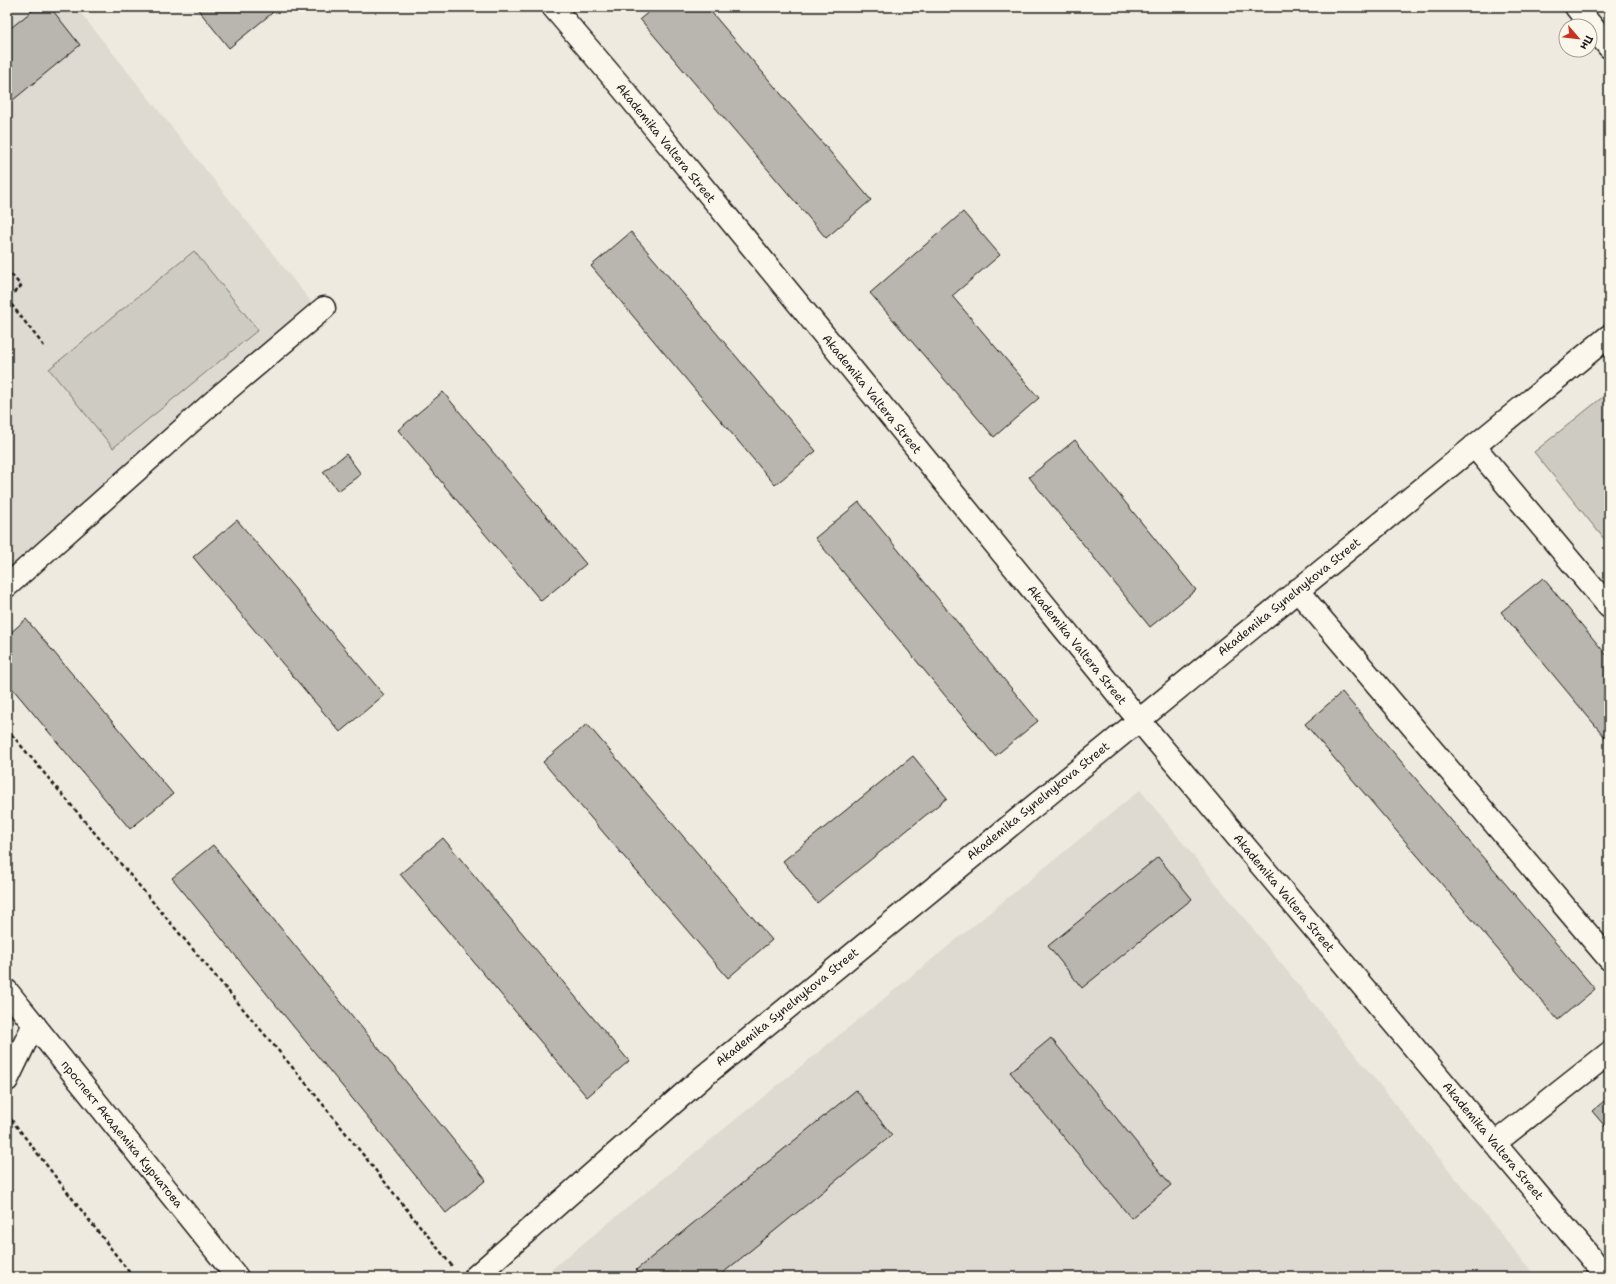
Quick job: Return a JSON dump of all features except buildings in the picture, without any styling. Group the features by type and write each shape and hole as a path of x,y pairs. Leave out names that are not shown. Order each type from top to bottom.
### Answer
{"street":[{"name":"Akademika Valtera Street","path":"553,7 622,88 1138,719 1607,1277"},
{"path":"1576,7 1609,46"},
{"path":"7,586 221,395 324,308"},
{"name":"Akademika Synelnykova Street","path":"466,1274 1138,719 1609,336"},
{"path":"1474,446 1609,607"},
{"path":"1297,590 1609,959"},
{"name":"проспект Академіка Курчатова","path":"7,991 237,1277"},
{"path":"7,1080 34,1024"},
{"path":"1495,1143 1609,1053"}],"path":[{"path":"7,269 21,286 7,299 44,346"},
{"path":"7,729 466,1274"},
{"path":"7,1114 133,1277"}],"shaded area":[{"path":"7,7 76,7 328,323 7,580"},
{"path":"194,251 258,330 113,448 49,369"},
{"path":"1609,392 1609,545 1534,452"},
{"path":"1140,790 1536,1277 542,1277"}]}
